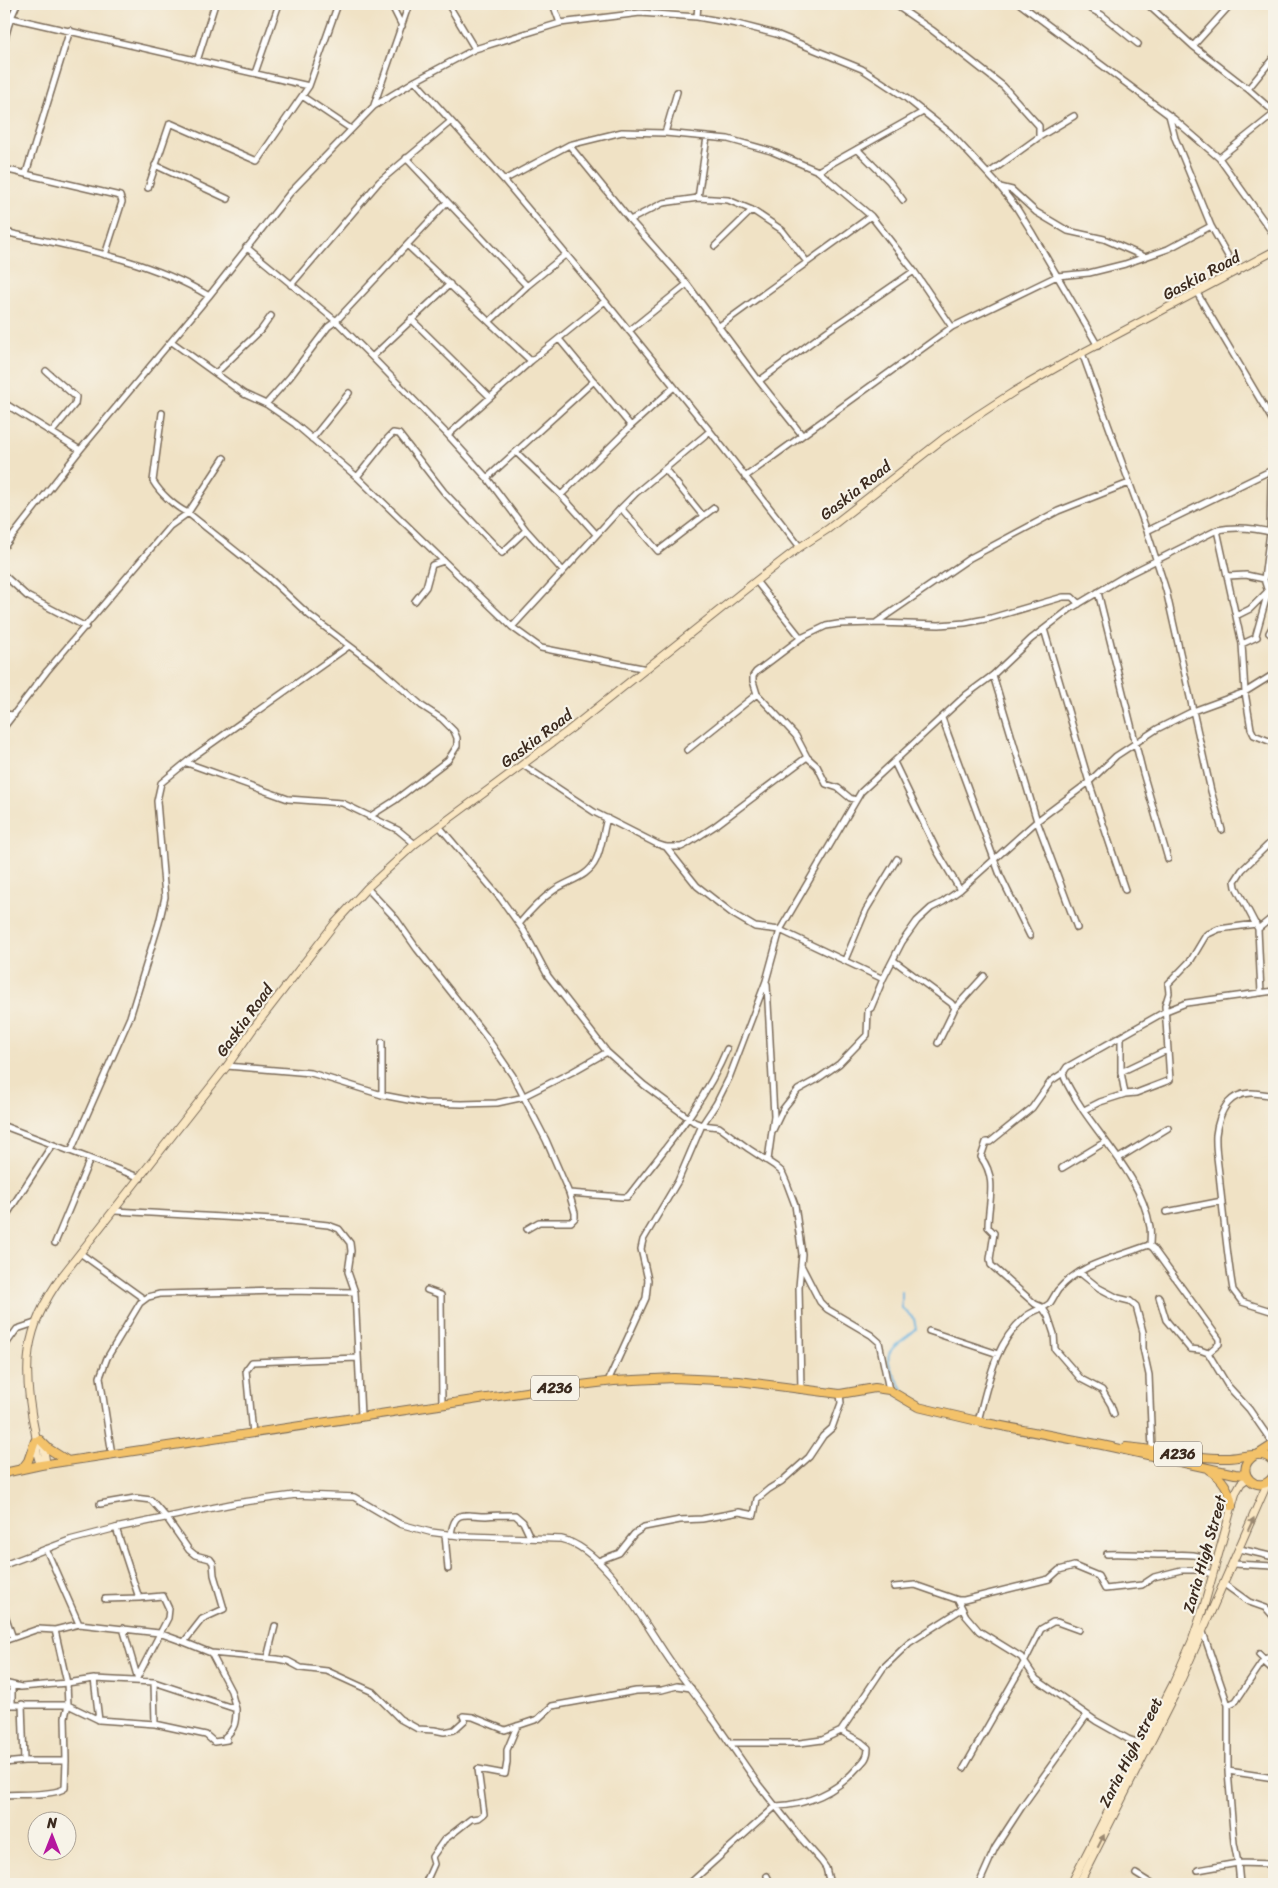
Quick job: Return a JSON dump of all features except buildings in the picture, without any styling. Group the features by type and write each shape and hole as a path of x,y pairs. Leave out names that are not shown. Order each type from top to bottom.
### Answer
{"main road":[{"name":"Gaskia Road","path":"44,1465 36,1454 37,1438 30,1405 27,1370 29,1348 35,1323 51,1291 141,1178 309,956 367,888 415,844 523,765 648,669 756,581 800,547 828,529 943,439 1015,391 1082,353 1274,251"},
{"name":"A236","path":"4,1473 68,1461 361,1416 608,1381 707,1379 756,1383 840,1394 875,1388 889,1390 918,1407 1247,1476 1255,1484 1264,1484 1272,1480"},
{"path":"22,1469 28,1461 37,1438 49,1450 68,1461"},
{"path":"1247,1476 1247,1462 1274,1444"},
{"name":"A236","path":"1102,1445 1222,1458 1255,1455"},
{"path":"1255,1455 1265,1455 1274,1463"},
{"path":"1198,1466 1214,1473 1224,1481 1230,1492 1232,1506"},
{"name":"Zaria High Street","path":"1192,1640 1232,1506 1239,1487 1247,1476"},
{"name":"Zaria High Street","path":"1203,1632 1272,1480"},
{"name":"Zaria High street","path":"1079,1884 1174,1696 1203,1632"},
{"name":"Zaria High street","path":"1070,1884 1173,1684 1192,1640"}],"street":[{"path":"4,45 7,27 17,4"},
{"path":"197,61 213,4"},
{"path":"255,73 279,4"},
{"path":"148,188 170,123 257,161 309,86 338,4"},
{"path":"391,4 402,26"},
{"path":"374,106 409,4"},
{"path":"448,4 475,49"},
{"path":"553,4 560,23"},
{"path":"697,17 698,4"},
{"path":"894,4 932,30 1003,86 1039,126 1039,137"},
{"path":"1020,4 1168,115 1219,158 1274,235"},
{"path":"1082,4 1102,15 1138,44"},
{"path":"1147,4 1193,46 1248,89 1274,113 1219,158"},
{"path":"1193,46 1232,4"},
{"path":"4,547 80,450 172,342 290,193 374,106 415,81 475,49 560,23 640,13 697,17 737,24 776,34 862,69 906,98 950,133 989,173 1021,215 1098,346"},
{"path":"12,18 309,86"},
{"path":"26,174 70,30"},
{"path":"1248,89 1274,57"},
{"path":"415,81 504,180 564,255 605,301 710,431 800,547"},
{"path":"665,133 677,92"},
{"path":"302,96 351,129"},
{"path":"818,171 923,112"},
{"path":"1168,115 1175,138 1211,226 1237,272"},
{"path":"989,173 1039,137 1074,116"},
{"path":"290,285 379,182 450,122"},
{"path":"504,180 569,145 622,132 665,133 728,139 771,151 818,171 871,216 914,270 952,327"},
{"path":"698,198 707,137"},
{"path":"569,145 630,220 687,284 802,435"},
{"path":"857,149 889,182 903,200"},
{"path":"406,158 527,286"},
{"path":"156,165 228,199"},
{"path":"4,169 120,196 122,202 105,255"},
{"path":"1000,187 1012,190 1036,212 1068,231 1104,239 1146,258"},
{"path":"630,220 663,203 698,198 728,200 752,210 782,230 807,262"},
{"path":"266,404 290,377 328,326 336,321 448,202"},
{"path":"715,246 752,210"},
{"path":"718,327 871,216"},
{"path":"745,477 952,327 1057,276 1089,273 1146,258 1168,249 1211,226"},
{"path":"4,232 105,255 192,285 209,296"},
{"path":"407,245 531,361"},
{"path":"246,247 336,321 372,357 448,435 486,478 526,530 563,571"},
{"path":"490,321 564,255"},
{"path":"759,381 826,331 914,270"},
{"path":"372,357 450,284"},
{"path":"629,331 687,284"},
{"path":"1197,293 1274,423"},
{"path":"448,435 531,361 605,301"},
{"path":"216,373 261,330 272,316"},
{"path":"411,319 490,397"},
{"path":"559,339 631,426"},
{"path":"172,342 244,394 266,404 312,438 357,477 512,627 541,648 648,669"},
{"path":"1082,353 1147,531 1166,590 1210,791 1222,830"},
{"path":"46,371 76,397 76,404 52,432"},
{"path":"486,478 594,381"},
{"path":"561,495 631,426 674,387"},
{"path":"312,438 349,393"},
{"path":"4,403 80,450"},
{"path":"162,413 153,480 157,488 181,510 188,513 254,566 309,615 380,669 422,706 442,719 457,738 457,746 448,760 370,817"},
{"path":"512,627 620,508 710,431"},
{"path":"357,477 388,438 393,433 399,434 444,492 502,552 526,530"},
{"path":"516,452 561,495 596,534"},
{"path":"4,727 47,671 170,526 188,513 224,458"},
{"path":"666,469 703,516"},
{"path":"1147,531 1274,469"},
{"path":"1264,579 1272,532 1272,479 1266,474"},
{"path":"877,623 970,558 1058,511 1129,483"},
{"path":"620,508 658,551 714,508"},
{"path":"608,1381 646,1298 649,1287 641,1249 642,1240 678,1181 702,1125 716,1104 729,1078 766,981 780,930 856,800 877,776 966,695 993,675 1011,656 1044,629 1079,604 1125,576 1217,530 1240,527 1272,532"},
{"path":"1217,530 1242,644 1245,692 1251,729 1254,735 1274,743"},
{"path":"415,601 426,587 432,565 444,561"},
{"path":"4,575 28,596 86,627"},
{"path":"1228,576 1246,575 1264,579 1272,589"},
{"path":"756,581 801,638"},
{"path":"1236,616 1250,609 1272,589"},
{"path":"1242,644 1257,637 1258,622 1272,589"},
{"path":"1098,592 1152,804 1168,859"},
{"path":"856,800 850,798 838,788 826,784 817,766 808,757 796,736 757,694 753,680 756,672 801,638 826,626 877,623 952,624 991,618 1062,596 1072,598 1079,604"},
{"path":"1274,624 1269,633 1274,637"},
{"path":"1044,629 1089,782 1125,890"},
{"path":"71,1152 130,1017 159,923 165,897 157,801 161,783 349,646"},
{"path":"773,1130 784,1109 798,1090 839,1064 867,1035 868,1010 871,1008 883,979 902,942 930,908 944,902 960,890 1037,821 1089,782 1116,756 1136,742 1193,711 1245,692 1274,674"},
{"path":"993,675 1037,821 1077,928"},
{"path":"687,750 757,694"},
{"path":"4,714 14,715"},
{"path":"942,718 995,857 1000,875 1030,936"},
{"path":"523,765 607,818 641,836 666,847 681,847 722,821 808,757"},
{"path":"894,762 937,851 960,890"},
{"path":"186,763 288,799 342,803 398,830 415,844"},
{"path":"519,924 560,886 580,878 591,868 599,852 607,818"},
{"path":"439,826 482,876 519,924 548,976 607,1052 644,1085 690,1118 702,1125 719,1127 749,1150 768,1160 782,1172 795,1205 801,1242 799,1287 801,1390"},
{"path":"1261,992 1257,927 1236,887 1235,880 1242,870 1274,839"},
{"path":"666,847 697,886 733,914 755,927 780,930 883,979"},
{"path":"845,960 866,910 897,859"},
{"path":"367,888 396,920 485,1035 524,1095 569,1193 575,1212 575,1218 571,1222 539,1222 527,1229"},
{"path":"1084,1110 1100,1102 1125,1094 1136,1093 1170,1080 1165,1002 1169,993 1168,984 1191,960 1206,936 1219,929 1257,927 1274,916"},
{"path":"893,960 951,1003 955,1008"},
{"path":"938,1043 955,1008 984,976"},
{"path":"766,981 773,1090 773,1130 768,1160"},
{"path":"1114,1414 1102,1390 1081,1379 1055,1349 1051,1323 1042,1308 991,1265 990,1259 994,1233 988,1227 991,1198 990,1183 988,1167 981,1157 986,1142 990,1142 1032,1108 1051,1081 1067,1067 1166,1011 1186,1003 1274,991"},
{"path":"1121,1037 1120,1072 1125,1094"},
{"path":"382,1042 382,1095"},
{"path":"569,1193 627,1197 665,1152 690,1118 718,1070 726,1049"},
{"path":"1120,1072 1167,1050"},
{"path":"227,1066 311,1073 382,1095 424,1103 497,1103 524,1095 572,1072 607,1052"},
{"path":"1063,1072 1066,1084 1105,1142 1119,1158 1138,1191 1149,1225 1150,1246 1219,1339 1219,1344 1208,1353"},
{"path":"1274,1096 1259,1093 1242,1094 1235,1097 1223,1112 1216,1134 1233,1290 1242,1302 1274,1312"},
{"path":"4,1126 141,1178"},
{"path":"1119,1158 1168,1128"},
{"path":"1062,1168 1105,1142"},
{"path":"4,1219 52,1145"},
{"path":"55,1243 90,1159"},
{"path":"1166,1212 1222,1201"},
{"path":"115,1211 291,1221 334,1227 344,1233 350,1243 351,1251 348,1272 355,1292 361,1416"},
{"path":"978,1421 1002,1344 1023,1318 1036,1309 1050,1304 1058,1290 1090,1265 1150,1246"},
{"path":"80,1253 144,1299"},
{"path":"801,1264 820,1302 827,1309 871,1335 879,1342 889,1390"},
{"path":"1079,1272 1099,1288 1118,1298 1130,1301 1136,1306 1143,1332 1143,1348 1149,1375 1152,1450"},
{"path":"427,1290 440,1295 442,1299 442,1405"},
{"path":"112,1454 100,1377 107,1358 130,1317 144,1299 160,1294 283,1291 355,1292"},
{"path":"1159,1297 1166,1320 1190,1349 1208,1353 1228,1386 1249,1409 1274,1444"},
{"path":"4,1347 17,1329 35,1323"},
{"path":"930,1331 998,1354"},
{"path":"252,1434 246,1370 252,1362 358,1358"},
{"path":"598,1560 619,1553 634,1534 644,1527 739,1512 754,1515 757,1499 782,1481 809,1457 823,1436 832,1428 841,1403 840,1394"},
{"path":"4,1565 46,1548 116,1528 280,1495 340,1495 354,1497 406,1526 448,1535 569,1540 584,1549 605,1568 758,1784 824,1865 830,1884"},
{"path":"100,1504 143,1498 151,1500 166,1517 189,1550 196,1555 210,1559 213,1563 214,1576 224,1609 202,1619 184,1642"},
{"path":"448,1569 448,1535 455,1519 461,1515 515,1515 523,1522 530,1537"},
{"path":"116,1528 139,1598"},
{"path":"46,1548 79,1624"},
{"path":"1240,1549 1274,1557"},
{"path":"1107,1554 1125,1552 1159,1555 1194,1554 1206,1557 1215,1563"},
{"path":"605,1568 607,1558"},
{"path":"1233,1564 1274,1566"},
{"path":"894,1587 915,1585 958,1600 964,1600 1049,1579 1059,1570 1074,1566 1098,1576 1105,1589 1142,1585 1154,1577 1181,1570 1200,1570 1212,1574"},
{"path":"1224,1584 1249,1602 1266,1608 1274,1617"},
{"path":"105,1599 163,1596 169,1609 169,1614 137,1678"},
{"path":"958,1600 962,1610 979,1631 1014,1652 1025,1661 1036,1679 1087,1715 1128,1739 1142,1744"},
{"path":"730,1743 800,1744 822,1740 841,1732 883,1668 909,1643 962,1610"},
{"path":"4,1612 13,1638"},
{"path":"964,1768 1025,1661 1041,1629 1057,1622 1079,1630"},
{"path":"4,1641 38,1629 54,1630 79,1624 159,1634 211,1653 288,1661 301,1668 328,1671 373,1692 400,1719 418,1729 444,1732 454,1730 464,1722 463,1716 473,1717 502,1730 538,1719 552,1706 631,1692 662,1690 677,1686 691,1688"},
{"path":"267,1658 275,1626"},
{"path":"123,1628 137,1678"},
{"path":"4,1795 62,1791 65,1788 65,1717 68,1705 66,1683 54,1630"},
{"path":"1203,1632 1228,1705 1228,1771 1234,1843 1240,1884"},
{"path":"4,1705 68,1705 100,1720 155,1724 206,1735 214,1742 221,1742 227,1740 225,1737 234,1729 236,1710 231,1691 211,1653"},
{"path":"1228,1705 1236,1701 1263,1661 1274,1653"},
{"path":"1259,1654 1264,1658 1263,1661 1274,1670"},
{"path":"4,1683 20,1687 94,1679 137,1678 236,1710"},
{"path":"94,1679 100,1720"},
{"path":"677,1686 684,1679"},
{"path":"154,1682 155,1724"},
{"path":"12,1685 12,1704"},
{"path":"22,1704 24,1761"},
{"path":"979,1884 995,1848 1087,1715"},
{"path":"425,1884 434,1864 432,1857 436,1849 444,1840 471,1819 479,1818 484,1814 478,1769 505,1774 507,1750 516,1726"},
{"path":"689,1884 776,1806 792,1805 812,1800 834,1789 851,1775 868,1757 868,1748 861,1742 841,1732"},
{"path":"4,1763 66,1761"},
{"path":"1228,1771 1274,1778"},
{"path":"1198,1870 1238,1863 1274,1864"},
{"path":"1136,1874 1152,1884"},
{"path":"767,1876 771,1884"}],"waterway":[{"path":"902,1292 902,1308 914,1319 916,1329 892,1349 888,1359 904,1391"}]}
